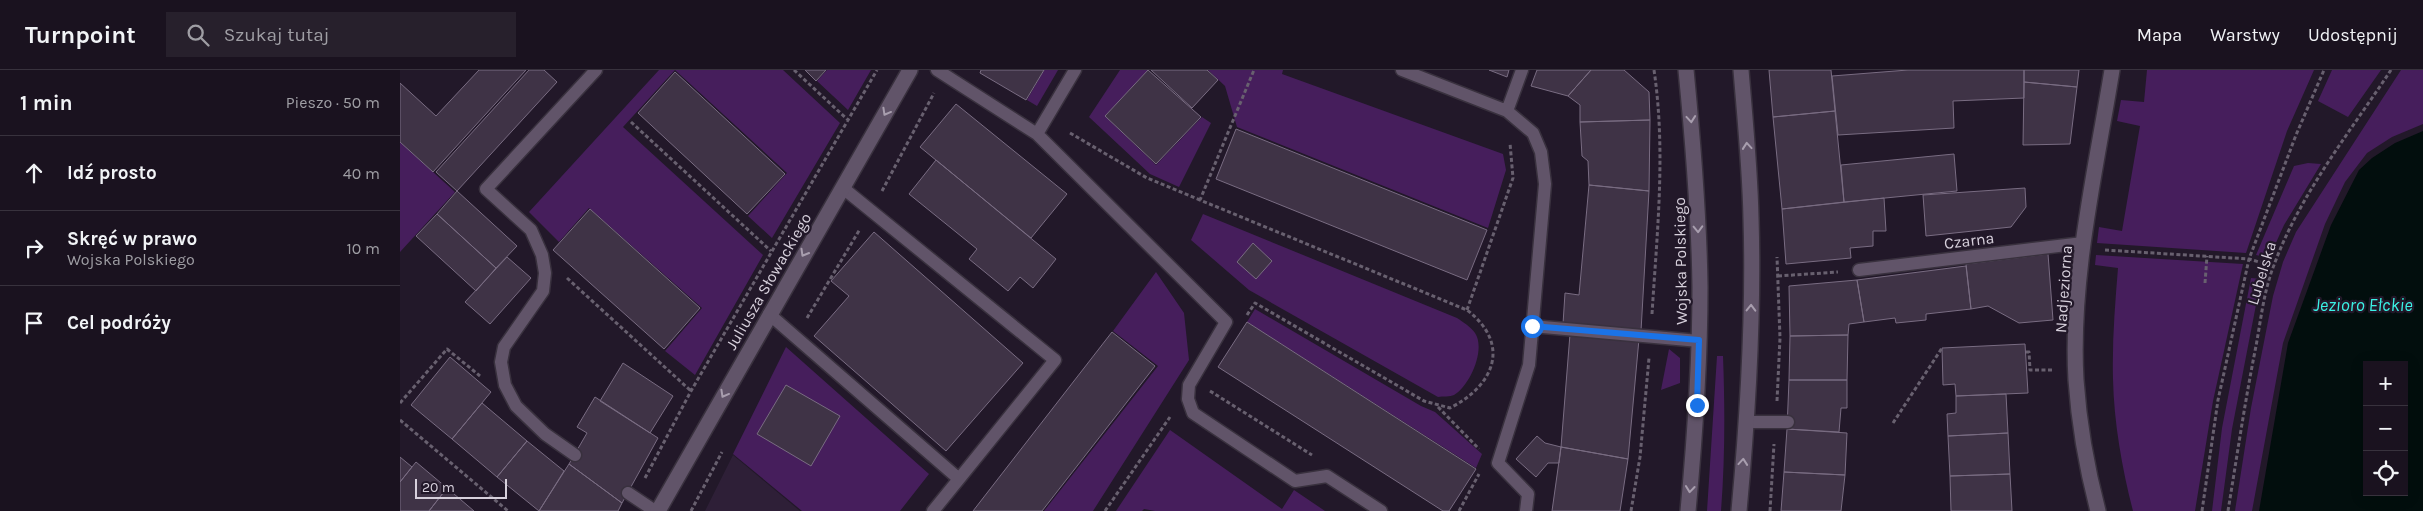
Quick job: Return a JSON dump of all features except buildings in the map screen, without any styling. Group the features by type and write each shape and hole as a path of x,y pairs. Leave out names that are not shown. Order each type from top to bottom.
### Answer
{"street":[{"name":"Juliusza Słowackiego","path":"657,511 910,70"},
{"name":"Wojska Polskiego","path":"1686,70 1696,180 1699,340 1697,405 1688,511"},
{"path":"1739,511 1750,357 1752,220 1741,70"},
{"name":"Nadjeziorna","path":"2098,511 2091,486 2076,379 2083,246 2112,70"}],"lane":[{"path":"575,455 545,434 516,406 505,385 501,362 504,347 543,291 545,273 542,255 531,230 486,189 596,70"},
{"path":"1037,134 1076,70"},
{"path":"1402,70 1507,111 1533,133 1541,152 1545,184 1529,365 1498,462 1528,494 1526,511"},
{"path":"1507,111 1522,70"},
{"path":"940,72 1037,134 1226,322 1189,385 1188,399 1193,413 1295,481 1328,476 1381,511"},
{"path":"843,188 1055,360 933,511"},
{"name":"Czarna","path":"1859,270 2083,246"},
{"path":"769,314 959,479"},
{"path":"1532,326 1651,338 1699,340"},
{"path":"1746,422 1782,422"},
{"path":"631,495 657,511"}],"path":[{"path":"794,70 848,120"},
{"path":"631,495 876,70"},
{"path":"1200,200 1254,70"},
{"path":"1631,511 1640,457 1651,338 1659,198 1661,118 1654,70"},
{"path":"2202,511 2218,400 2248,259 2296,135 2324,70"},
{"name":"Lubelska","path":"2228,511 2247,394 2273,266 2290,228 2322,174 2391,70"},
{"path":"785,327 802,326 872,210 940,72"},
{"path":"1467,310 1513,178 1507,111"},
{"path":"1046,119 1147,178 1467,310 1478,318 1488,334 1494,352 1486,379 1476,391 1450,408 1424,401 1255,302 1245,319"},
{"path":"631,122 771,251"},
{"path":"2083,246 2248,259 2273,266"},
{"path":"542,255 691,391"},
{"path":"2205,283 2207,256"},
{"path":"1770,511 1782,422 1778,276 1859,270"},
{"path":"1893,424 1942,348"},
{"path":"400,403 447,349 486,380"},
{"path":"2026,352 2029,352 2030,370 2059,370"},
{"path":"1105,511 1171,415 1202,386 1318,459"},
{"path":"1437,406 1485,455"},
{"path":"400,420 508,511"},
{"path":"691,511 723,450"},
{"path":"1459,511 1481,469"}],"shaded area":[{"path":"659,70 675,70 623,127 763,255 695,375 665,351 702,308 589,208 559,242 529,212"},
{"path":"675,70 783,70 840,123 772,238 748,216 787,173"},
{"path":"827,70 871,70 848,110 817,81"},
{"path":"1044,70 1058,70 1037,106 1027,100"},
{"path":"1120,70 1148,70 1105,116 1156,165 1202,117 1211,123 1179,187 1150,174 1089,117"},
{"path":"1208,70 1283,70 1282,74 1503,154 1506,170 1488,228 1237,127 1225,86"},
{"path":"2147,70 2314,70 2287,131 2246,253 2097,243 2099,227 2122,231 2140,126 2117,121 2121,100 2144,102"},
{"path":"2332,70 2381,70 2348,117 2318,101"},
{"path":"2401,70 2423,70 2423,124 2392,137 2367,153 2345,182 2325,224 2283,343 2252,511 2235,511 2251,408 2273,296 2283,262 2296,232"},
{"path":"400,142 455,192 400,252"},
{"path":"2308,163 2321,164 2284,225 2269,258 2256,255 2294,166"},
{"path":"1203,214 1457,318 1475,333 1478,340 1479,348 1475,367 1466,384 1454,395 1438,397 1249,290 1191,240"},
{"path":"2096,255 2243,264 2213,401 2195,511 2133,511 2119,445 2114,396 2113,337 2118,268 2095,265"},
{"path":"1156,272 1184,313 1189,360 1093,511 1044,511 1158,366 1113,331"},
{"path":"2251,278 2261,279 2232,429 2221,511 2212,511 2222,428"},
{"path":"1255,309 1421,406 1435,412 1482,454 1476,468 1247,322"},
{"path":"786,347 929,474 900,511 802,511 733,454"},
{"path":"1669,349 1680,358 1680,383 1661,390"},
{"path":"1717,356 1723,356 1724,434 1721,511 1707,511"},
{"path":"1170,430 1282,509 1294,490 1325,511 1155,511 1144,509 1142,511 1116,511"},
{"path":"733,455 800,511 705,511"}],"water":[{"name":"Jezioro Ełckie","path":"2423,131 2423,511 2259,511 2288,343 2331,225 2359,170 2372,158 2395,143"}],"route":[{"path":"1532,326 1651,338 1699,340 1697,405"}]}
